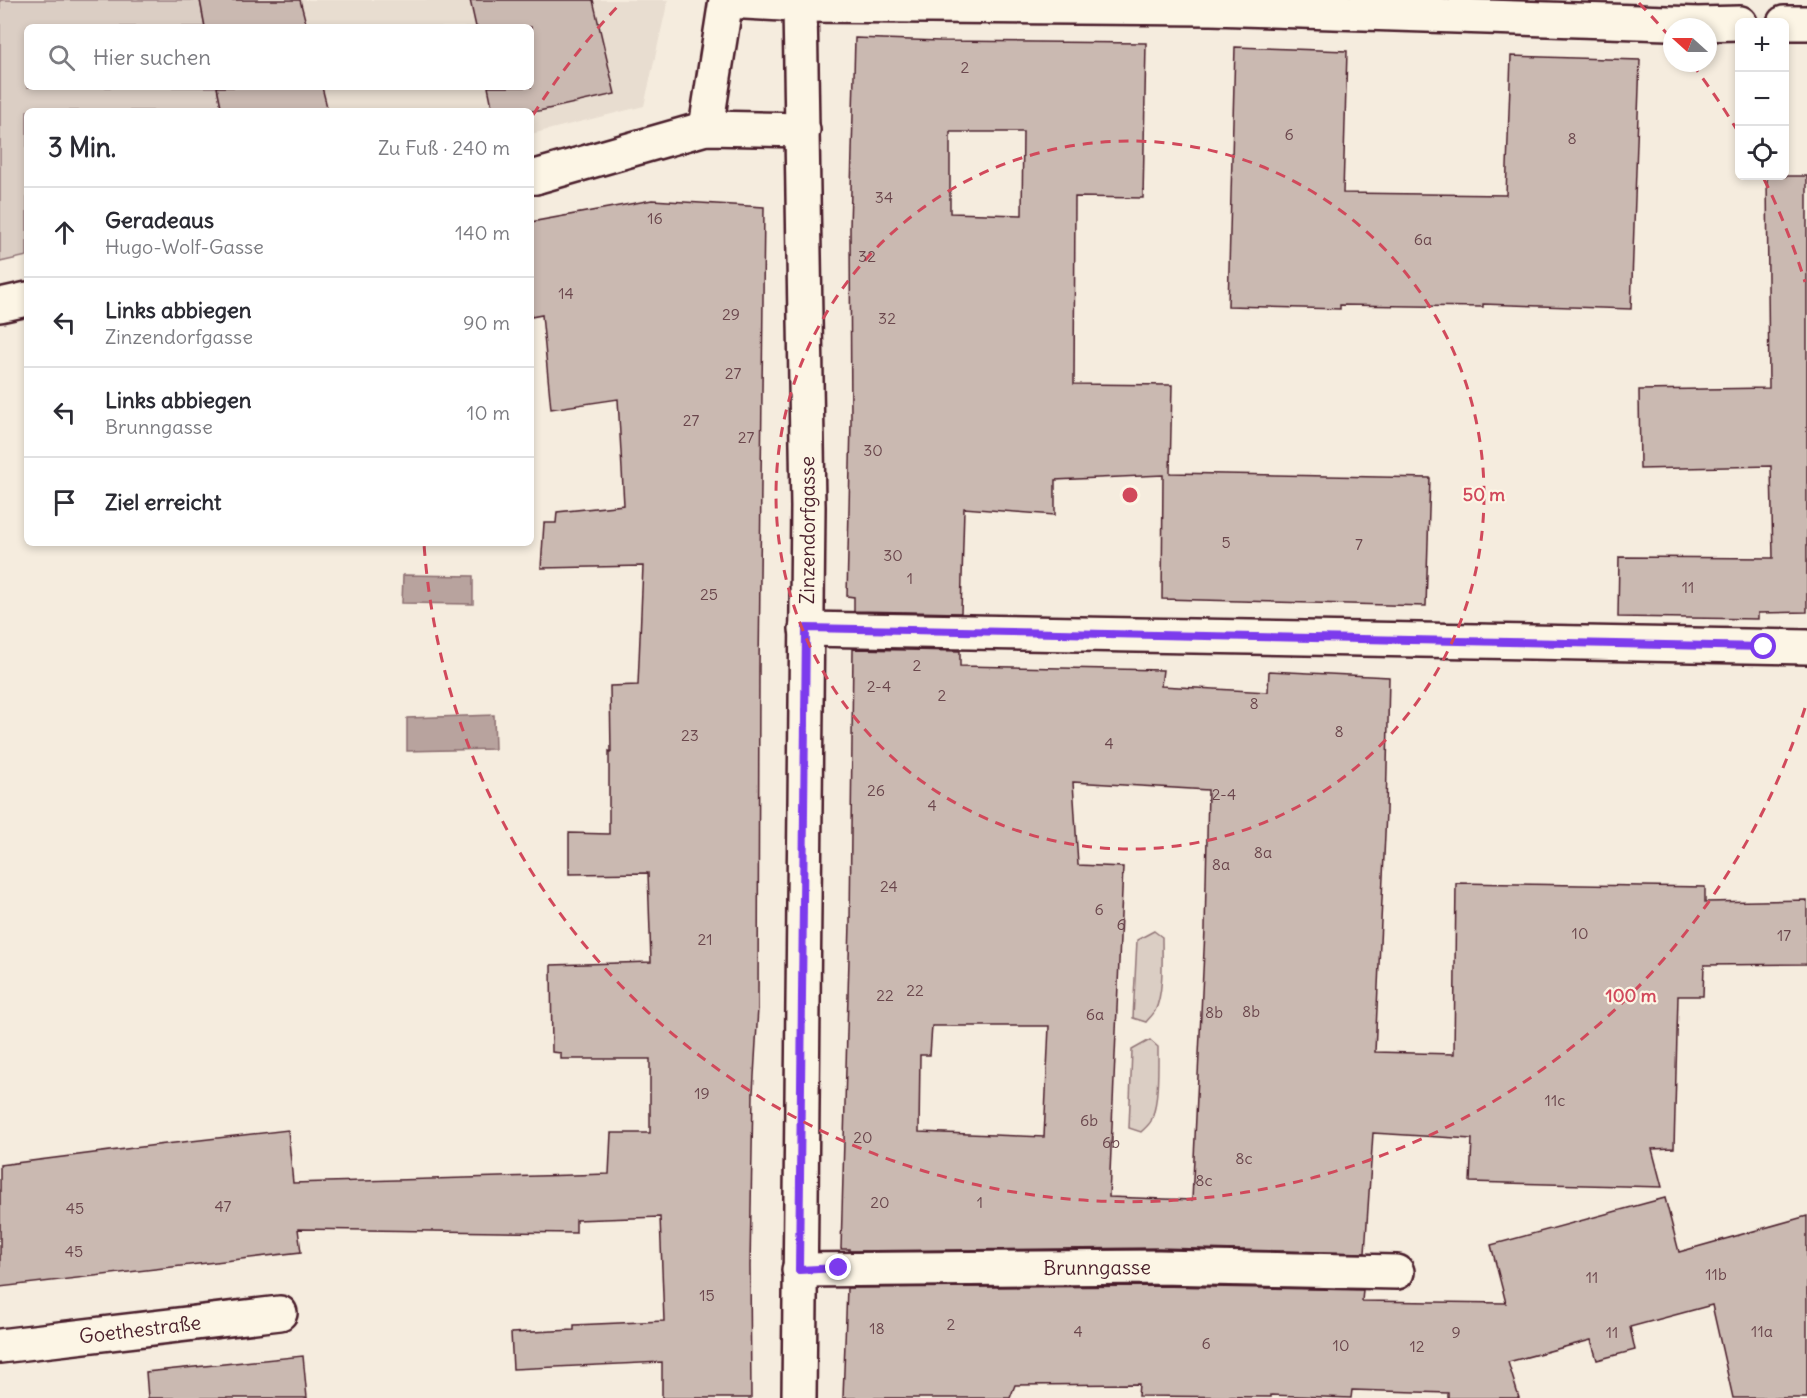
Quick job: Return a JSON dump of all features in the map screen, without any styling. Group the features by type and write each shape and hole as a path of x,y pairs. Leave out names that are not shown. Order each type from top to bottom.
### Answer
{"street":[{"path":"706,128 727,0 1212,8 1735,23"},
{"name":"Zinzendorfgasse","path":"799,1398 808,507 801,3"},
{"path":"1789,23 1807,23"},
{"path":"534,177 706,128 803,130"},
{"path":"0,305 24,300"},
{"path":"806,628 1807,647"},
{"name":"Brunngasse","path":"799,1270 1158,1267 1397,1272"},
{"name":"Goethestraße","path":"0,1346 280,1313"}],"shaded area":[{"path":"0,0 668,0 644,106 534,133 534,108 26,108"},
{"path":"0,0 200,0 204,24 24,24 24,90 218,90 221,108 24,108 24,257 0,262"},
{"path":"403,575 473,576 473,604 402,603"},
{"path":"494,715 495,749 407,751 407,718"},
{"path":"1154,931 1162,937 1161,985 1155,1011 1146,1022 1133,1018 1137,940"},
{"path":"1150,1040 1158,1047 1157,1095 1151,1121 1141,1132 1129,1128 1132,1050"}],"building":[{"path":"200,0 300,0 306,24 204,24"},
{"path":"470,0 593,0 615,94 539,111 534,111 534,108 492,108 489,90 534,90 534,24 475,24"},
{"path":"855,38 1146,43 1143,198 1075,197 1074,384 1172,385 1170,473 1430,478 1426,606 1162,599 1163,475 1055,480 1055,515 964,508 961,613 854,611 854,597 847,596 851,422 850,228","holes":["950,132 1023,132 1022,215 950,213"]},
{"path":"1235,47 1347,51 1343,193 1506,195 1511,56 1640,60 1631,309 1483,304 1483,307 1340,305 1340,309 1228,306"},
{"path":"218,90 323,90 327,108 221,108"},
{"path":"1789,176 1807,176 1807,612 1758,613 1758,619 1618,617 1619,557 1773,558 1771,466 1640,469 1639,390 1769,388 1767,180 1789,180"},
{"path":"652,200 764,207 758,1008 753,1093 750,1266 751,1398 662,1398 662,1362 513,1369 511,1333 574,1330 574,1325 664,1321 660,1217 576,1220 576,1233 298,1229 301,1252 0,1287 0,1165 288,1130 293,1183 609,1174 611,1133 650,1133 650,1059 561,1059 561,1053 552,1052 551,965 651,962 648,873 569,874 569,833 609,834 610,686 638,685 643,566 541,568 544,523 556,523 557,512 624,505 618,399 551,409 542,315 534,316 534,221"},
{"path":"853,649 960,651 960,666 1163,670 1161,686 1268,692 1269,671 1389,677 1386,812 1375,1052 1454,1054 1456,883 1705,887 1705,902 1807,900 1807,964 1704,965 1703,996 1678,996 1674,1148 1652,1149 1662,1187 1470,1182 1472,1139 1373,1133 1365,1253 1158,1248 849,1251 849,1249 841,1249 850,923","holes":["1073,782 1208,790 1205,930 1192,1200 1109,1197 1123,867 1078,865","932,1026 1049,1026 1044,1137 919,1132 920,1055 930,1055"]},
{"path":"1665,1198 1679,1252 1807,1216 1807,1398 1733,1398 1712,1305 1630,1327 1635,1350 1597,1360 1591,1340 1508,1362 1519,1398 1448,1398 1448,1393 1352,1390 1351,1398 1271,1395 1271,1397 1138,1396 1139,1384 1015,1385 1010,1398 843,1398 847,1288 1158,1286 1363,1290 1362,1301 1506,1303 1491,1245"},
{"path":"303,1356 307,1398 148,1398 146,1372"}],"route":[{"path":"839,1268 799,1270 806,628 1764,647"}]}
